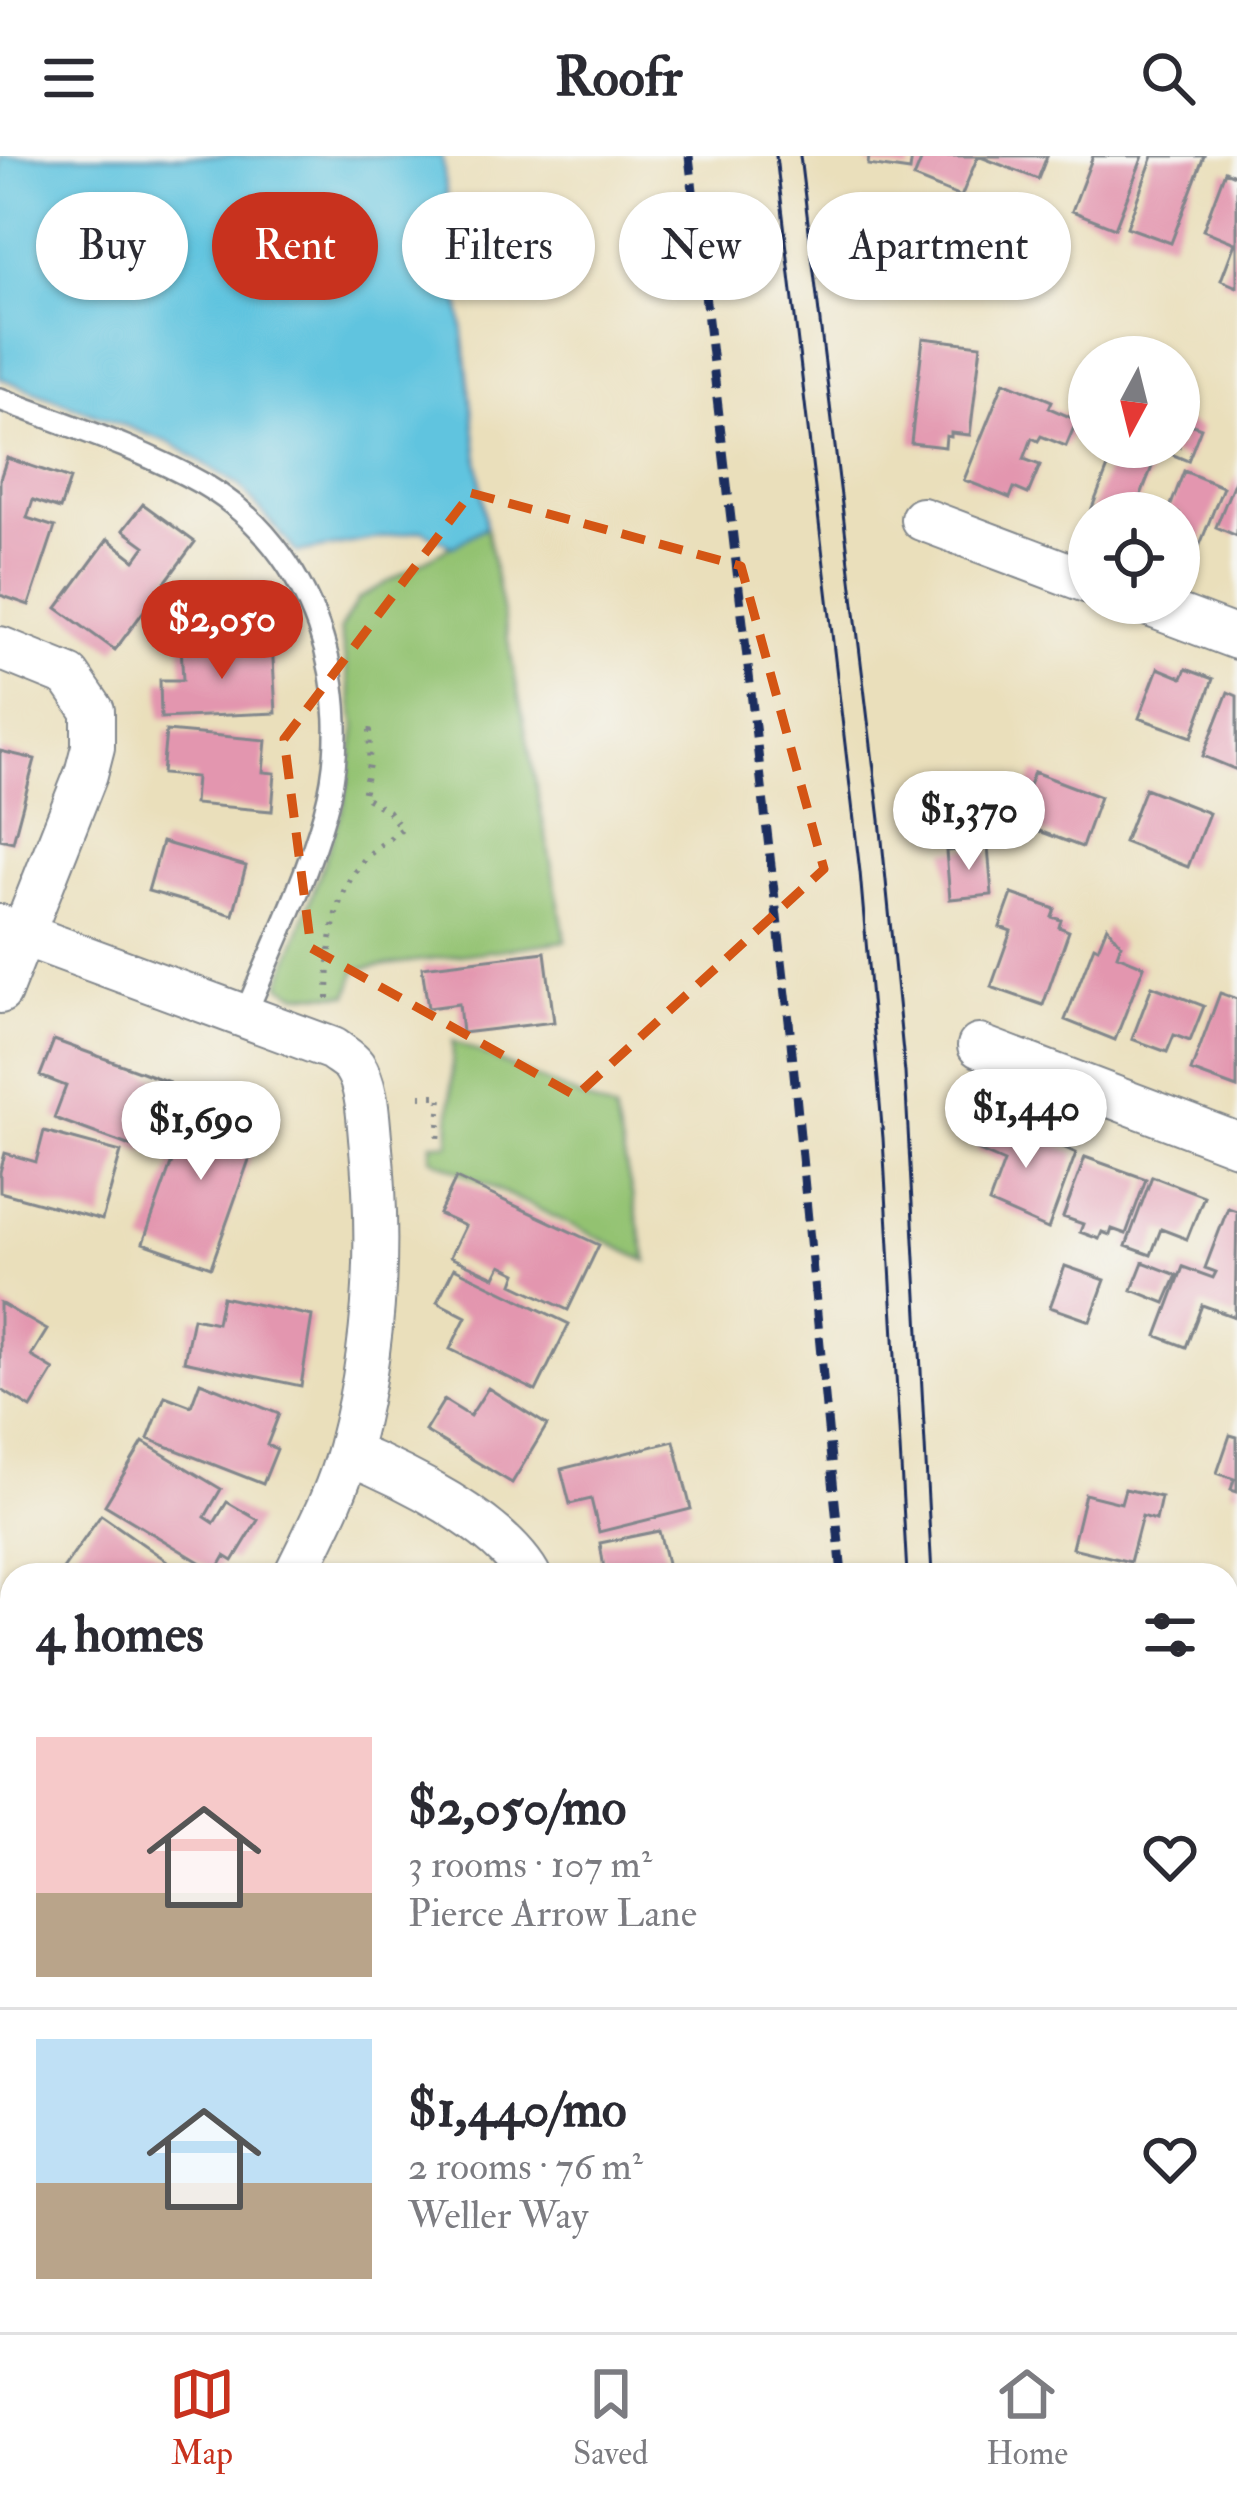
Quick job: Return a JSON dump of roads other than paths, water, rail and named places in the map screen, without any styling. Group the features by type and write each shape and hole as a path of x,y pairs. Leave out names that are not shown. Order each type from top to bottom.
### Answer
{"street":[{"path":"922,518 1068,574"},
{"path":"1200,624 1237,638"},
{"path":"0,648 69,676 93,711 93,747 86,774 11,931 0,992"},
{"path":"11,931 333,1049 354,1066 368,1120 377,1223 375,1300 365,1379 348,1453 302,1563"},
{"path":"979,1046 1237,1144"},
{"path":"348,1453 437,1497 491,1534 519,1563"}],"lane":[{"path":"0,399 148,457 206,486 265,535 316,615 335,689 337,742 326,809 244,1017"}],"water":[{"path":"0,156 442,156 446,192 402,192 402,300 459,300 486,526 453,547 422,530 297,553 240,486 173,444 0,378"}],"tram line":[{"path":"776,156 860,872 883,1138 906,1563"},
{"path":"800,156 880,820 905,1073 931,1563"}],"railway":[{"path":"689,156 789,1021 841,1563"}]}
